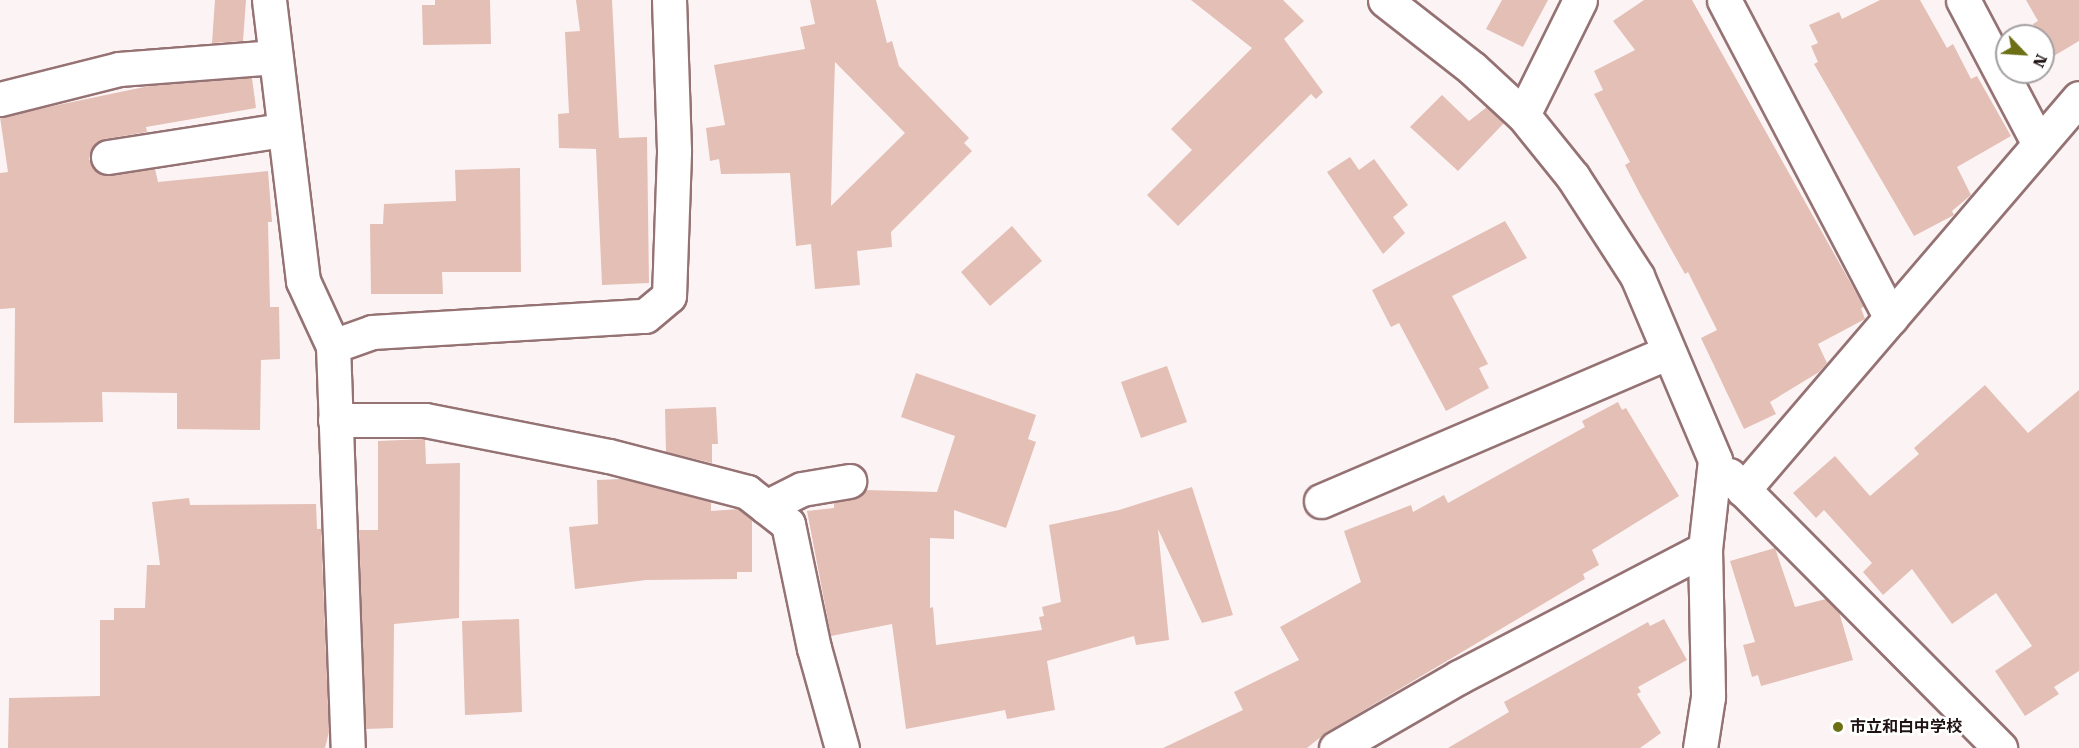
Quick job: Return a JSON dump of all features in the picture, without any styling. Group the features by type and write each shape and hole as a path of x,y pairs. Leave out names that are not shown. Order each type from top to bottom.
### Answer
{"street":[{"path":"269,0 303,281 333,346 335,420 345,574 348,748"},
{"path":"333,346 372,332 645,316 669,296 674,150 669,0"},
{"path":"1385,0 1472,68 1523,115 1573,177 1637,276 1715,460 2000,748"},
{"path":"1523,115 1580,0"},
{"path":"1724,0 1891,318"},
{"path":"1963,0 2039,144"},
{"path":"0,99 119,69 276,57"},
{"path":"1743,490 2079,98"},
{"path":"108,157 283,130"},
{"path":"1320,501 1668,352"},
{"path":"335,420 425,420 553,444 747,492 788,524 814,648 842,748"},
{"path":"1700,748 1708,697 1705,549 1715,460"},
{"path":"766,507 802,489 849,481"},
{"path":"1336,748 1459,677 1705,549"}],"building":[{"path":"215,0 246,0 243,41 212,43"},
{"path":"435,0 490,0 491,44 423,45 422,5 435,5"},
{"path":"576,0 612,0 619,138 647,137 649,283 602,285 596,149 559,148 558,114 569,113 565,32 580,31"},
{"path":"810,0 876,0 887,43 892,41 899,66 969,138 964,143 972,151 891,232 892,247 857,251 860,285 815,289 811,244 796,246 790,173 721,174 719,159 710,161 706,128 725,125 714,65 805,49 800,27 815,24","holes":["835,62 905,133 831,206"]},
{"path":"1191,0 1283,0 1304,21 1284,39 1323,92 1316,99 1311,94 1178,226 1147,195 1192,150 1171,129 1252,48"},
{"path":"1502,0 1548,0 1523,47 1486,29"},
{"path":"1644,0 1692,0 1864,307 1861,308 1865,319 1818,344 1827,363 1819,372 1770,402 1776,414 1744,429 1701,338 1717,330 1688,272 1685,274 1640,194 1625,165 1630,162 1594,94 1603,90 1594,71 1635,50 1613,21"},
{"path":"1880,0 1920,0 1947,48 1953,44 1971,79 1977,76 2011,136 1957,167 1971,195 1952,211 1954,215 1914,236 1814,64 1818,62 1811,46 1818,43 1809,25 1839,12 1842,19"},
{"path":"2026,0 2079,0 2079,41 2055,55 2055,24 2033,24 2038,21"},
{"path":"252,78 256,108 146,127 147,132 105,139 96,143 89,159 102,175 155,169 158,182 268,171 272,222 268,222 270,307 279,307 280,359 261,360 260,430 177,429 177,393 102,392 103,422 14,423 15,308 0,309 0,173 8,172 0,117 149,86"},
{"path":"1442,95 1469,121 1487,107 1504,123 1458,171 1410,127"},
{"path":"1350,157 1359,170 1374,159 1408,205 1393,217 1405,233 1383,254 1327,172"},
{"path":"520,168 521,272 442,272 443,294 371,294 370,224 383,224 384,204 456,201 455,170"},
{"path":"1505,221 1527,258 1452,296 1488,364 1479,368 1489,388 1446,411 1399,323 1391,327 1372,290"},
{"path":"1012,226 1042,261 990,306 961,272"},
{"path":"1167,366 1187,422 1141,438 1121,382"},
{"path":"916,373 1036,415 1028,439 1036,442 1006,528 954,510 954,539 930,538 930,608 933,607 936,645 1042,630 1039,617 1044,616 1042,607 1061,602 1049,525 1119,510 1192,487 1233,615 1202,623 1158,529 1169,640 1136,645 1134,636 1047,661 1055,710 1007,719 1005,710 906,729 892,624 831,636 807,511 834,508 834,503 853,499 865,490 937,492 955,436 901,417"},
{"path":"1985,385 2028,433 2079,390 2079,671 2054,687 2059,694 2025,716 1995,671 2032,646 1996,593 1952,624 1912,569 1883,595 1863,572 1872,563 1824,510 1816,518 1793,493 1835,456 1870,496 1919,454 1914,448"},
{"path":"1618,402 1622,410 1626,408 1679,496 1592,550 1599,565 1583,574 1585,579 1327,732 1307,748 1163,748 1243,710 1234,692 1299,660 1280,627 1361,582 1344,531 1411,505 1413,512 1444,495 1448,503 1585,427 1582,421"},
{"path":"716,407 718,444 712,444 712,463 666,452 665,409"},
{"path":"425,439 426,464 460,463 459,618 394,624 393,728 366,729 359,530 378,530 378,441"},
{"path":"622,479 711,502 711,511 739,509 752,520 752,572 737,572 737,579 646,580 575,589 569,527 598,524 597,480"},
{"path":"189,498 190,505 316,504 317,529 321,529 329,732 325,748 8,748 9,698 100,696 100,620 114,620 114,608 145,608 147,565 160,565 152,502"},
{"path":"1775,548 1795,607 1826,599 1839,612 1853,660 1761,686 1758,675 1752,677 1743,645 1755,642 1730,561"},
{"path":"519,619 522,712 465,715 462,621"},
{"path":"1664,619 1687,660 1638,687 1641,692 1637,694 1661,733 1640,748 1448,748 1509,712 1504,702 1648,622 1650,626"}],"place":[{"name":"市立和白中学校","path":"1838,727"}]}
